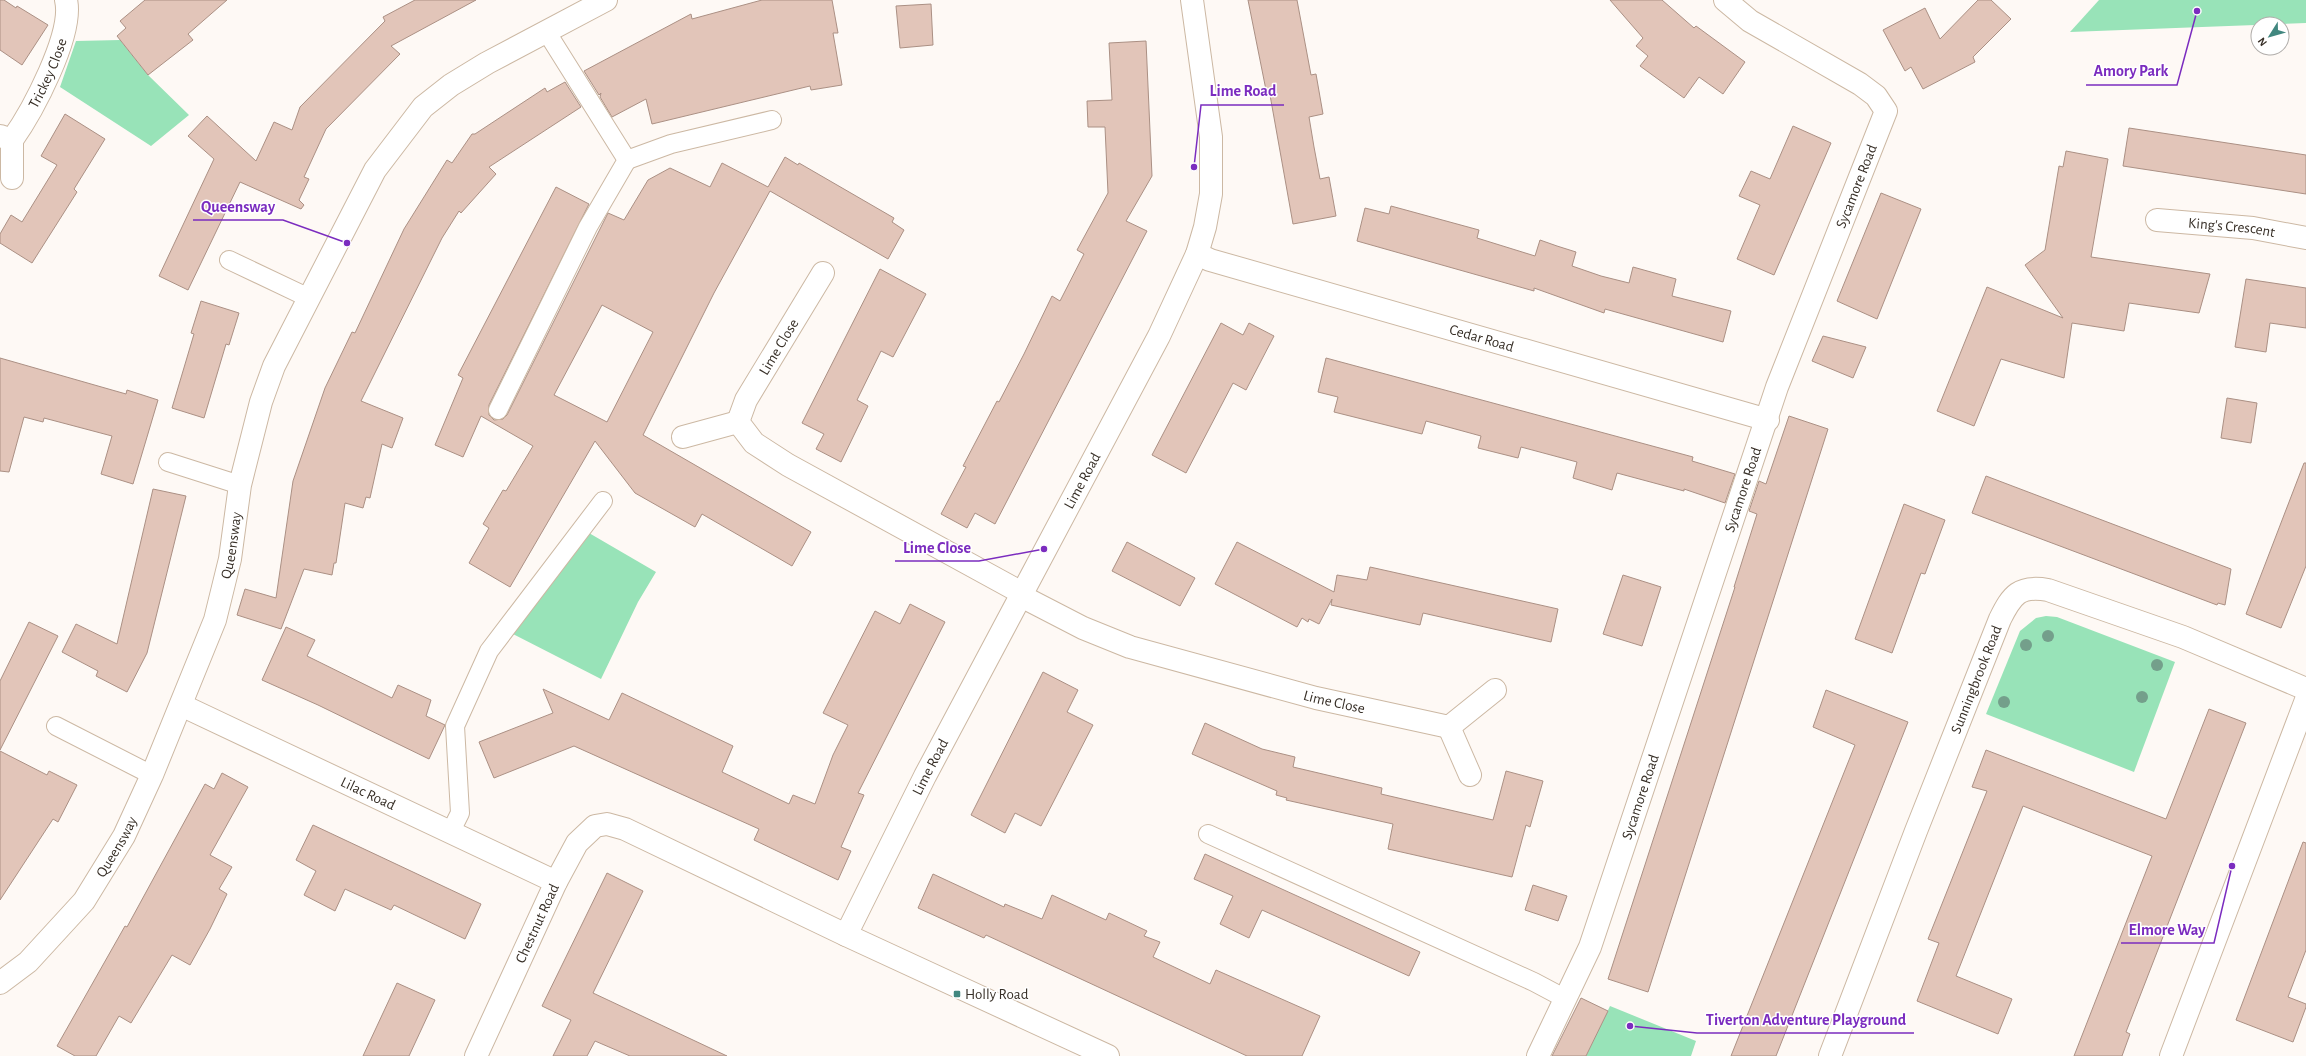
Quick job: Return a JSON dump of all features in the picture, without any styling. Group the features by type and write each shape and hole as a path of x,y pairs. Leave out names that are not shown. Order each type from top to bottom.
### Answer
{"street":[{"name":"Trickey Close","path":"12,178 6,138 28,118 63,36 68,9 66,0"},
{"name":"Queensway","path":"0,983 28,962 84,901 124,836 152,775 215,620 230,558 240,485 261,402 274,366 375,170 422,107 451,85 487,63 606,0"},
{"name":"Lime Road","path":"846,935 925,776 1159,336 1197,254 1205,227 1211,194 1211,137 1192,0"},
{"name":"Sycamore Road","path":"1538,1056 1590,947 1615,878 1677,681 1768,420 1777,387 1886,111 1876,96 1860,84 1750,20 1725,0"},
{"name":"King's Crescent","path":"2157,220 2253,228 2306,238"},
{"name":"Cedar Road","path":"1197,254 1233,267 1768,420"},
{"name":"Lime Close","path":"823,274 746,400 738,422 754,443 788,465 1083,628 1130,647 1316,698 1448,727"},
{"path":"682,437 738,422"},
{"name":"Sunningbrook Road","path":"1830,1056 1916,831 2000,619 2010,599 2023,591 2034,588 2048,590 2183,638 2306,688"},
{"path":"1470,775 1448,727 1496,690"},
{"path":"2171,1056 2306,700"},
{"name":"Lilac Road","path":"180,705 451,831 556,882"},
{"name":"Chestnut Road","path":"476,1056 556,882 577,843 595,826 607,824 625,829 846,935"},
{"path":"846,935 1108,1056"}],"lane":[{"path":"546,31 627,160"},
{"path":"498,410 588,227 627,160 671,144 772,120"},
{"path":"230,260 309,298"},
{"path":"168,462 240,485"},
{"path":"451,831 460,812 455,726 489,651 603,501"},
{"path":"56,726 152,775"},
{"path":"1208,834 1534,982 1566,999"}],"green space":[{"path":"2099,0 2306,0 2306,23 2290,24 2290,16 2250,16 2250,25 2070,32"},
{"path":"120,40 148,75 189,115 151,146 60,87 76,41"},
{"path":"589,533 656,572 638,602 601,679 511,633"},
{"path":"2046,616 2057,617 2175,662 2134,772 1986,714 2020,631 2036,618"},
{"path":"1610,1006 1696,1041 1691,1056 1586,1056"}],"building":[{"path":"0,0 4,0 16,8 17,6 48,25 22,65 0,50"},
{"path":"145,0 227,0 188,34 193,40 148,75 117,36 126,28 120,21"},
{"path":"415,0 476,0 391,46 400,54 326,129 304,177 309,179 299,200 304,205 301,209 240,182 188,290 159,276 214,159 188,136 207,116 256,161 274,122 292,130 300,107 385,21 383,17"},
{"path":"762,0 832,0 838,33 833,33 842,85 811,90 810,86 652,124 646,99 612,117 600,97 601,93 599,95 584,71 691,14 692,19"},
{"path":"1248,0 1297,0 1311,75 1316,74 1323,114 1309,117 1314,147 1320,179 1329,177 1336,216 1293,224 1270,95 1267,95"},
{"path":"1610,0 1662,0 1694,28 1696,26 1745,62 1723,94 1699,77 1684,98 1640,66 1648,56 1636,46 1643,38"},
{"path":"1978,0 1991,0 2011,19 1973,57 1975,62 1923,89 1911,67 1905,71 1883,30 1925,8 1940,39"},
{"path":"931,4 933,45 900,48 896,6"},
{"path":"1146,41 1152,176 1126,221 1147,231 995,524 975,513 967,528 941,514 966,467 963,466 997,401 999,402 1052,296 1060,301 1084,254 1077,250 1108,193 1105,127 1088,127 1087,101 1112,100 1109,43"},
{"path":"565,82 581,107 489,167 496,174 461,213 459,211 442,238 361,401 403,418 392,448 382,444 370,498 366,497 363,508 345,503 336,563 334,563 332,575 304,569 281,629 237,615 245,589 276,598 293,481 325,388 352,332 355,333 404,229 447,160 452,163 472,134 475,134 545,88 547,92"},
{"path":"65,114 105,139 74,189 77,192 32,263 0,243 0,234 11,215 22,222 57,165 41,156"},
{"path":"1793,126 1831,143 1774,275 1737,259 1760,205 1739,196 1751,171 1770,179"},
{"path":"2129,128 2306,155 2306,194 2123,166"},
{"path":"2066,151 2108,159 2091,257 2210,274 2199,313 2129,303 2124,331 2072,323 2064,378 2001,359 1974,426 1937,411 1987,287 2063,318 2025,265 2045,250 2059,166 2063,167"},
{"path":"785,157 798,165 799,163 894,218 892,222 904,230 888,259 770,191 714,293 643,435 811,532 792,566 702,514 695,527 635,493 595,441 510,587 469,563 489,528 483,524 503,490 506,491 533,446 481,416 463,457 435,445 463,378 458,375 556,187 589,204 489,405 489,415 494,420 503,419 507,415 608,213 624,220 648,180 670,168 710,187 722,163 768,187","holes":["602,305 653,332 607,422 554,395"]},
{"path":"1881,193 1921,209 1877,319 1837,301"},
{"path":"1391,206 1479,230 1477,238 1535,256 1540,240 1576,252 1572,266 1601,276 1629,283 1633,267 1676,279 1672,296 1731,311 1723,342 1605,309 1604,313 1534,288 1534,291 1357,241 1365,208 1389,214"},
{"path":"880,269 926,294 893,357 881,351 857,400 868,406 841,462 816,449 824,434 802,423"},
{"path":"2246,279 2306,288 2306,328 2270,323 2266,352 2235,347"},
{"path":"201,301 239,313 229,345 226,344 204,418 172,408 194,334 191,333"},
{"path":"1221,323 1243,335 1249,323 1274,336 1246,390 1233,383 1186,473 1152,455"},
{"path":"1823,336 1866,347 1853,378 1812,361"},
{"path":"0,358 126,394 127,390 158,400 133,484 101,474 112,436 44,418 43,422 24,417 9,472 0,471"},
{"path":"1326,358 1693,457 1692,461 1735,474 1725,503 1684,489 1684,491 1617,473 1612,490 1573,478 1577,462 1521,447 1518,458 1478,448 1481,436 1426,421 1422,434 1334,412 1338,397 1318,392"},
{"path":"2227,398 2257,403 2251,443 2221,438"},
{"path":"1789,416 1828,429 1648,992 1608,979 1735,587 1757,514 1749,511 1759,481 1766,484"},
{"path":"2304,463 2306,463 2306,566 2281,628 2246,614"},
{"path":"1986,476 2231,569 2225,605 2218,603 2217,605 1972,513"},
{"path":"153,489 186,496 147,653 127,692 96,676 98,671 62,652 76,624 117,644"},
{"path":"1904,504 1945,520 1925,574 1921,573 1892,653 1855,639"},
{"path":"1127,542 1195,578 1180,606 1112,571"},
{"path":"1237,542 1334,592 1337,575 1367,580 1370,567 1558,609 1551,642 1423,613 1420,625 1331,605 1332,599 1319,624 1309,619 1308,622 1302,618 1297,627 1215,584"},
{"path":"1623,575 1661,587 1642,646 1603,634"},
{"path":"910,604 945,622 858,793 864,795 841,847 851,851 838,880 754,840 759,829 574,746 494,778 479,742 553,713 543,689 609,720 622,693 733,746 722,772 789,804 793,795 815,804 833,755 848,725 823,713 875,611 900,624"},
{"path":"29,622 58,636 0,750 0,681"},
{"path":"286,627 315,640 307,656 392,698 398,685 431,700 426,716 445,725 429,759 318,705 262,680"},
{"path":"1043,672 1078,690 1067,712 1093,725 1041,826 1015,813 1005,833 971,815"},
{"path":"1826,690 1908,722 1776,1056 1731,1056 1855,745 1813,727"},
{"path":"2209,709 2246,723 2126,1032 2130,1034 2122,1056 2074,1056 2152,856 2023,806 1956,976 2012,999 1998,1034 1917,1001 1939,943 1928,939 1987,791 1972,787 1986,750 2166,819"},
{"path":"1205,723 1262,749 1295,757 1293,767 1382,788 1381,794 1493,820 1506,771 1543,781 1530,827 1526,825 1512,877 1388,849 1393,824 1286,800 1287,798 1276,795 1277,791 1192,754"},
{"path":"0,751 47,775 49,771 77,785 58,822 53,819 0,900"},
{"path":"222,773 248,787 210,855 232,867 219,889 227,894 190,965 172,955 131,1023 119,1016 96,1056 75,1056 57,1046 125,926 127,927 205,784 214,789"},
{"path":"313,825 481,904 465,939 394,905 391,910 345,889 335,911 304,895 316,871 296,860"},
{"path":"2303,842 2306,843 2306,950 2288,997 2306,1004 2306,1007 2293,1042 2236,1020"},
{"path":"1205,854 1420,952 1409,976 1262,910 1249,938 1220,924 1233,896 1194,879"},
{"path":"607,873 643,891 593,993 727,1056 630,1056 595,1041 587,1056 553,1056 571,1020 542,1006"},
{"path":"933,874 1004,907 1005,904 1042,919 1052,895 1106,920 1109,913 1147,931 1144,936 1160,942 1153,957 1210,984 1216,970 1320,1016 1302,1056 1247,1056 986,935 984,938 918,908"},
{"path":"1533,885 1567,896 1558,921 1525,910"},
{"path":"397,983 435,1000 409,1056 363,1056"},
{"path":"1581,998 1608,1011 1586,1056 1552,1056"}],"place":[{"name":"Amory Park","path":"2197,11"},
{"name":"Lime Road","path":"1194,167"},
{"name":"Queensway","path":"347,243"},
{"name":"Lime Close","path":"1044,549"},
{"name":"Elmore Way","path":"2232,866"},
{"name":"Holly Road","path":"957,994"},
{"name":"Tiverton Adventure Playground","path":"1630,1026"}]}
